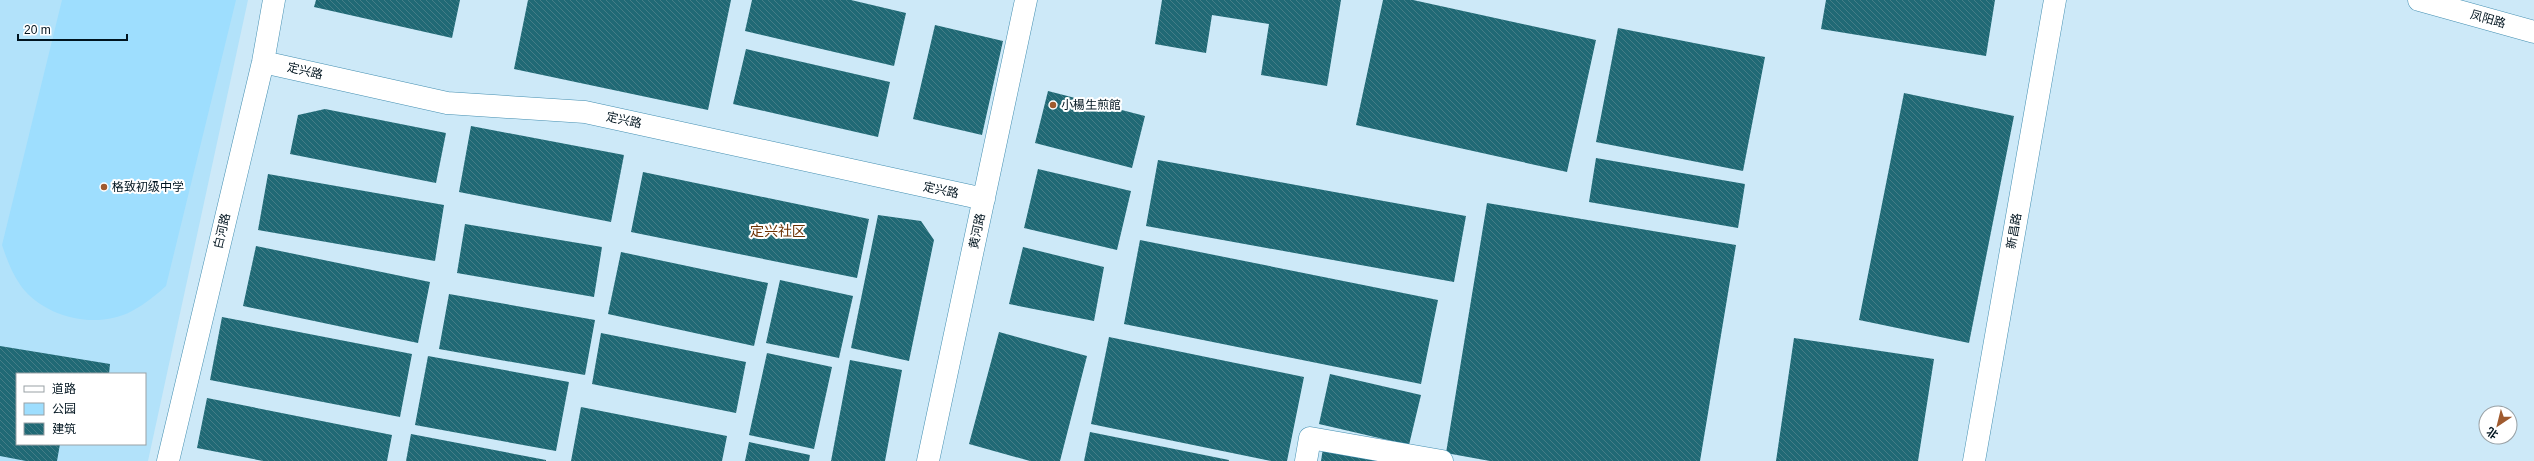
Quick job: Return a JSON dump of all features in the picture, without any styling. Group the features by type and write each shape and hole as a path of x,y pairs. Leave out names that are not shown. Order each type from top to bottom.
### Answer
{"street":[{"name":"白河路","path":"168,461 262,62 274,0"},
{"name":"黄河路","path":"928,461 1026,0"},
{"name":"新昌路","path":"1974,461 1984,379 2054,0"},
{"name":"凤阳路","path":"2419,0 2534,32"},
{"name":"定兴路","path":"262,62 447,103 585,112 984,199"},
{"path":"1306,461 1310,438 1442,461"}],"shaded area":[{"name":"格致初级中学","path":"0,0 248,0 148,461 0,461"}],"green space":[{"name":"格致初级中学","path":"62,0 236,0 166,286 132,311 118,317 103,320 72,318 57,313 31,297 21,286 15,276 2,245"}],"building":[{"path":"316,0 460,0 452,38 314,7"},
{"path":"528,0 731,0 708,110 514,69"},
{"path":"752,0 851,0 906,13 894,66 745,31"},
{"path":"1162,0 1341,0 1327,86 1261,75 1269,24 1212,15 1206,53 1155,44"},
{"path":"1383,0 1413,0 1596,40 1567,172 1356,125"},
{"path":"1826,0 1995,0 1986,56 1821,29"},
{"path":"935,25 1003,41 982,135 913,119"},
{"path":"1618,28 1765,57 1743,171 1596,142"},
{"path":"746,49 890,82 878,137 733,104"},
{"path":"1048,91 1145,116 1132,168 1035,143"},
{"path":"1904,93 2014,116 1969,343 1859,320"},
{"path":"325,109 446,133 436,183 290,154 298,115"},
{"path":"471,126 624,155 611,222 459,192"},
{"path":"1596,158 1745,184 1738,228 1589,202"},
{"path":"1158,160 1466,216 1454,282 1146,226"},
{"path":"1038,169 1131,191 1117,250 1024,228"},
{"path":"643,172 869,219 857,278 631,232"},
{"path":"268,174 444,205 435,261 258,230"},
{"path":"1487,203 1736,245 1700,461 1490,461 1446,453"},
{"path":"878,215 921,221 934,240 909,361 851,348"},
{"path":"465,224 602,247 594,297 457,273"},
{"path":"1140,240 1438,300 1421,384 1124,324"},
{"path":"256,246 430,282 418,343 243,306"},
{"path":"1023,247 1104,267 1094,321 1009,304"},
{"path":"621,252 768,283 754,346 608,314"},
{"path":"780,280 853,296 839,358 766,343"},
{"path":"449,294 595,320 585,375 439,349"},
{"path":"222,317 412,354 400,417 210,380"},
{"path":"999,332 1087,356 1060,461 1030,461 969,444"},
{"path":"601,333 746,362 736,413 592,384"},
{"path":"1109,337 1304,377 1287,461 1271,461 1091,424"},
{"path":"1794,338 1934,359 1918,461 1776,461"},
{"path":"0,346 110,364 109,373 16,373 16,445 60,445 57,461 26,461 0,456"},
{"path":"767,353 832,367 814,449 749,435"},
{"path":"428,356 569,382 556,451 415,425"},
{"path":"850,360 902,370 885,461 831,461"},
{"path":"1330,374 1421,395 1409,445 1319,424"},
{"path":"207,398 392,435 387,461 263,461 197,448"},
{"path":"581,407 727,436 722,461 571,461"},
{"path":"1090,432 1229,460 1229,461 1084,461"},
{"path":"411,434 546,460 546,461 406,461"},
{"path":"749,442 810,455 809,461 745,461"},
{"path":"1323,448 1390,461 1321,461"}],"place":[{"name":"小楊生煎館","path":"1053,105"},
{"name":"格致初级中学","path":"104,187"}],"district":[{"name":"定兴社区","path":"778,231"}]}
